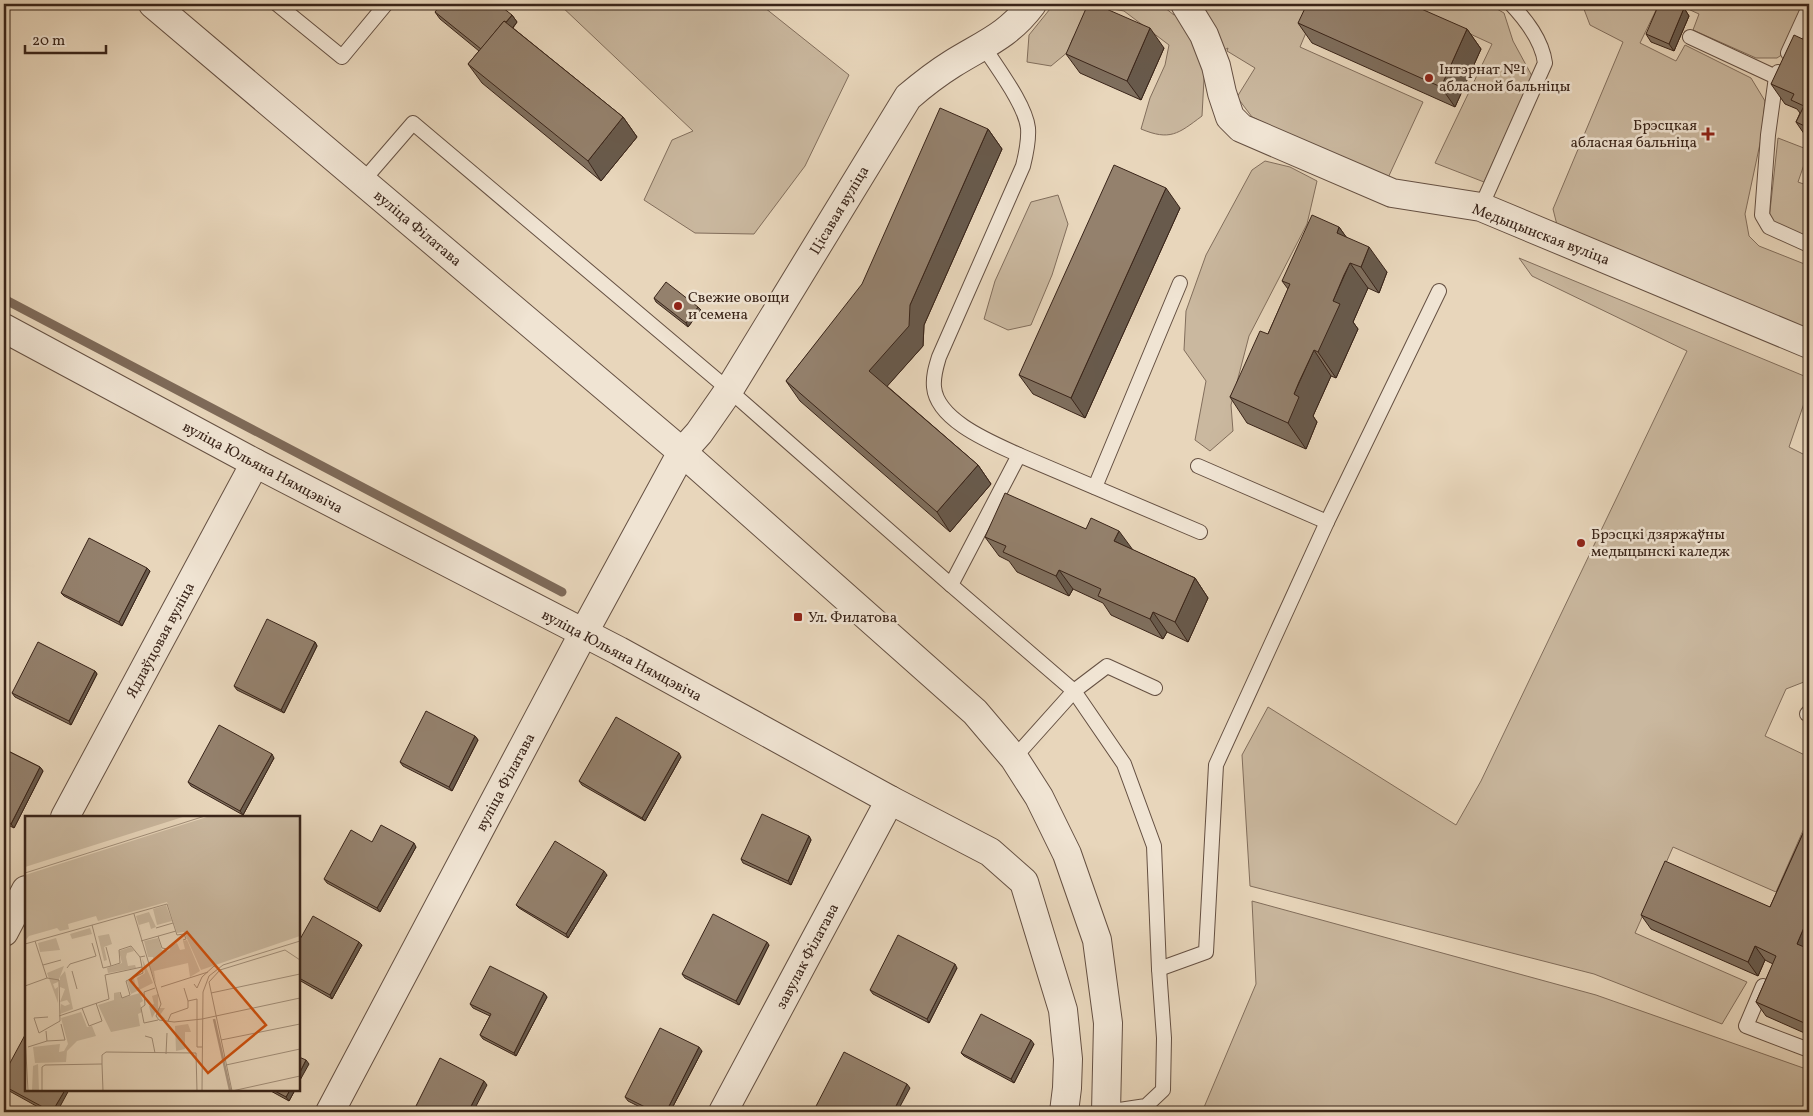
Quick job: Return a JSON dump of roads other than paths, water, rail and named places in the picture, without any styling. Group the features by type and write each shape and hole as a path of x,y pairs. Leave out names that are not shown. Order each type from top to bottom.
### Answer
{"street":[{"name":"вуліца Філатава","path":"154,4 682,452 974,712 1014,758 1039,797 1067,854 1097,940 1108,1023 1106,1112"},
{"name":"Цісавая вуліца","path":"682,452 729,390 908,97 929,79 1003,35 1032,4"},
{"name":"Медыцынская вуліца","path":"1185,4 1204,36 1216,66 1230,117 1241,128 1392,193 1481,207 1809,344"},
{"name":"вуліца Юльяна Нямцэвіча","path":"4,328 255,463 619,651 890,800 990,852 1024,882 1063,1010 1068,1059 1068,1088 1064,1112"},
{"name":"вуліца Філатава","path":"330,1112 583,634 682,452"},
{"name":"Ядлаўцовая вуліца","path":"66,816 255,463"},
{"name":"завулак Філатава","path":"723,1112 890,800"},
{"path":"4,932 25,892"}],"lane":[{"path":"277,4 342,57 386,4"},
{"path":"1481,207 1545,63 1543,49 1523,16 1511,4"},
{"path":"1809,7 1776,77 1768,134 1762,215 1769,227 1809,245"},
{"path":"1690,37 1776,77"},
{"path":"984,47 1021,107 1028,127 1027,147 1023,166 939,356 934,373 934,389 938,402 948,414 966,428 990,442 1200,532"},
{"path":"362,182 413,123 729,390 1074,691 1124,764 1154,846 1164,1038 1163,1090 1146,1106 1106,1112"},
{"path":"1095,488 1180,283"},
{"path":"1159,970 1206,952 1216,765 1327,522 1439,291"},
{"path":"951,585 1019,455"},
{"path":"1198,466 1327,522"},
{"path":"1014,758 1074,691 1107,666 1155,688"},
{"path":"1765,983 1746,1026 1809,1050"}],"waterway":[{"path":"4,299 562,592"}],"place":[{"name":"Інтэрнат №1 абласной бальніцы","path":"1429,78"},
{"name":"Брэсцкая абласная бальніца","path":"1708,134"},
{"name":"Свежие овощи и семена","path":"678,306"},
{"name":"Брэсцкі дзяржаўны медыцынскі каледж","path":"1581,543"},
{"name":"Ул. Филатова","path":"798,617"}]}
